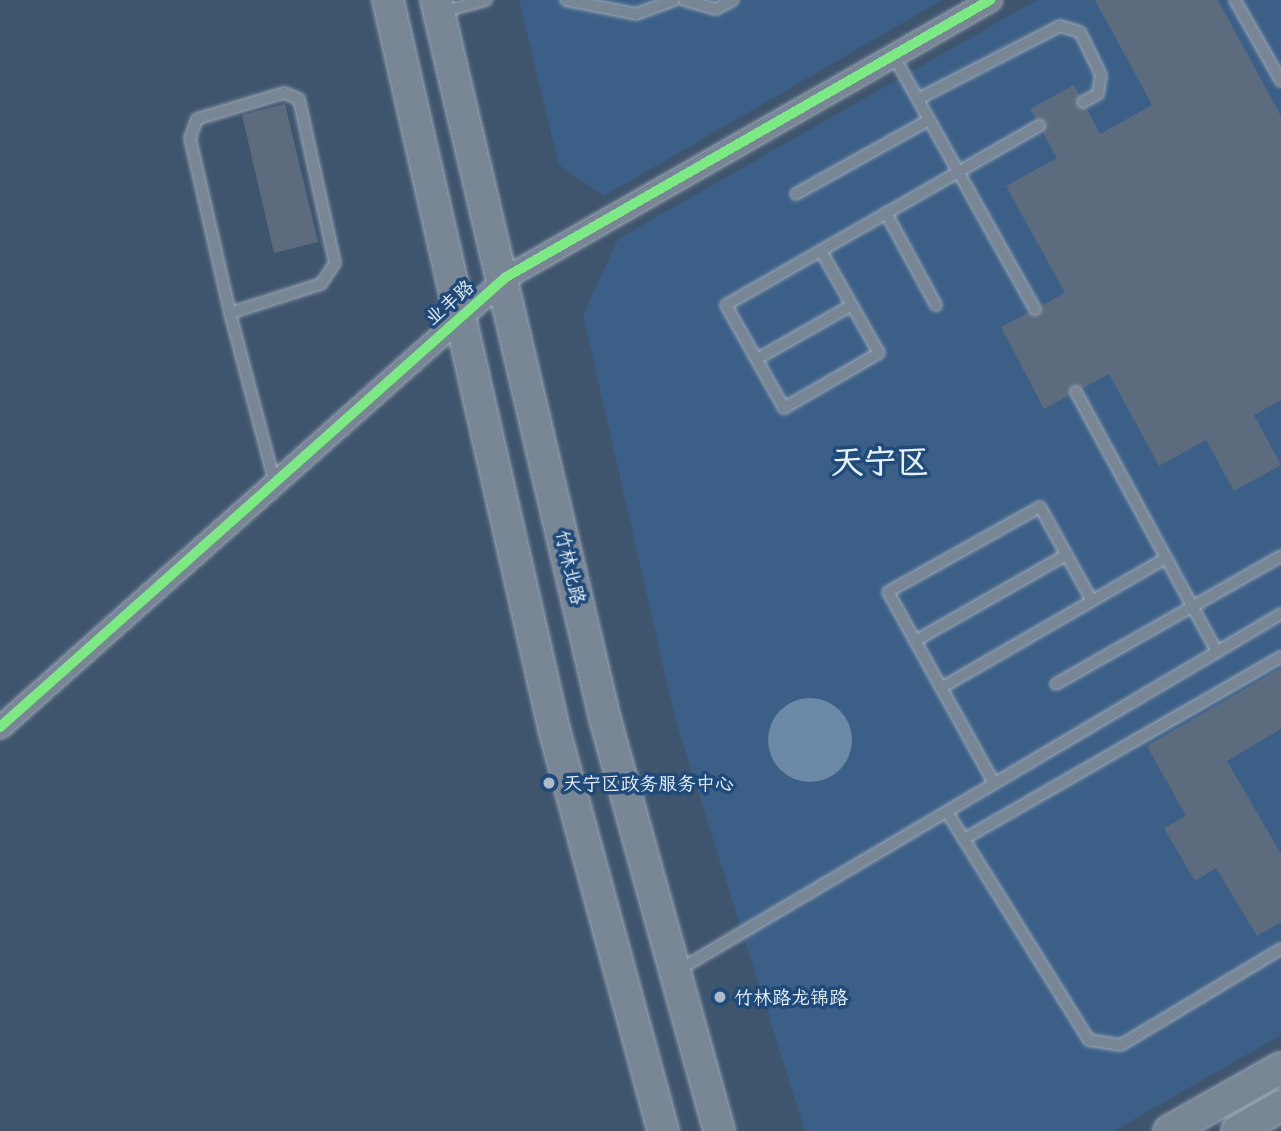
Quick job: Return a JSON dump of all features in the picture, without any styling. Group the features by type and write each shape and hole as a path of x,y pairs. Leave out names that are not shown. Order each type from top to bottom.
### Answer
{"main road":[{"path":"388,0 554,729 659,1121"},
{"name":"竹林北路","path":"438,6 506,277 605,719 719,1131"},
{"path":"1169,1131 1281,1068"},
{"path":"706,1086 729,1131"},
{"path":"1237,1131 1281,1106"}],"street":[{"name":"业丰路","path":"0,727 275,483 459,315 506,277 990,0"}],"lane":[{"path":"438,6 486,0"},
{"path":"566,0 636,14 674,0"},
{"path":"684,0 716,9 733,0"},
{"path":"1236,0 1281,81"},
{"path":"918,99 1060,26 1080,32 1101,75 1098,94 1083,102"},
{"path":"893,55 1035,309"},
{"path":"230,313 321,284 335,263 299,99 284,93 197,119 190,138 230,313 275,483"},
{"path":"796,194 929,120"},
{"path":"821,251 879,353 784,408 726,305 1039,126"},
{"path":"886,214 936,305"},
{"path":"757,359 852,305"},
{"path":"1076,391 1217,652"},
{"path":"995,783 888,592 1040,507 1092,601"},
{"path":"915,640 1066,555"},
{"path":"1056,684 1281,556"},
{"path":"942,688 1166,558"},
{"path":"675,972 1281,614"},
{"path":"964,839 1281,657"},
{"path":"947,811 1089,1040 1121,1045 1281,948"}],"shaded area":[{"path":"519,0 942,0 604,196 559,165"},
{"path":"1037,0 1281,0 1281,1035 1114,1131 805,1131 675,718 583,315 618,239"},
{"path":"810,698 826,701 840,710 849,724 852,740 849,756 840,770 826,779 810,782 794,779 780,770 771,756 768,740 771,724 780,710 794,701"}],"building":[{"path":"1095,0 1218,0 1281,116 1281,400 1254,415 1281,465 1234,491 1206,440 1159,466 1109,374 1044,409 1001,327 1065,293 1006,186 1057,158 1030,109 1074,85 1100,134 1152,105"},
{"path":"285,104 318,242 274,253 242,115"},
{"path":"1281,668 1281,729 1227,761 1281,854 1281,922 1257,936 1216,868 1195,881 1164,828 1186,816 1147,746"}],"cycle path":[{"path":"0,727 506,277 990,0"}],"place":[{"name":"天宁区政务服务中心","path":"549,783"},
{"name":"竹林路龙锦路","path":"720,997"}],"district":[{"name":"天宁区","path":"880,460"}]}
